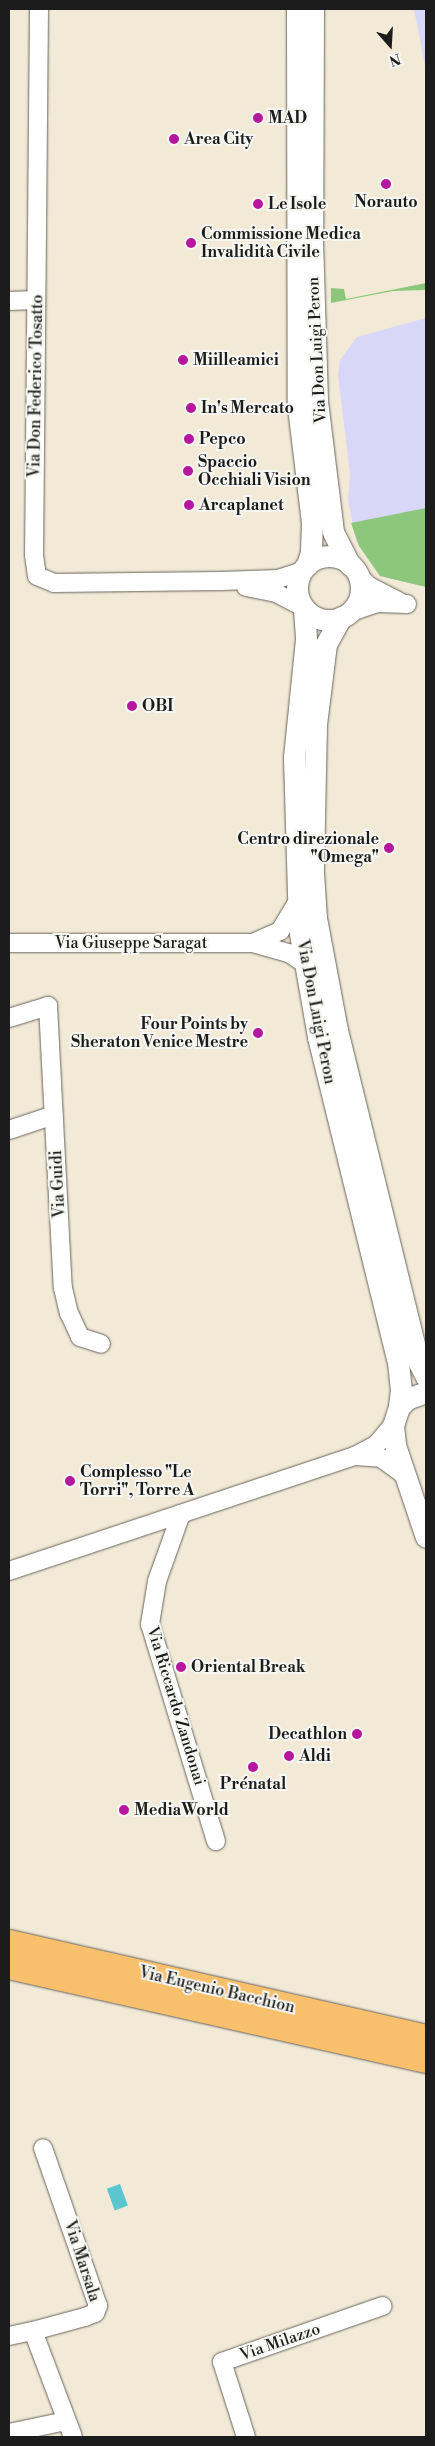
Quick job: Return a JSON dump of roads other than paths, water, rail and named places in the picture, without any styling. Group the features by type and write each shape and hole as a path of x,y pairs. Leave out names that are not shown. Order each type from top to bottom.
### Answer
{"main road":[{"name":"Via Eugenio Bacchion","path":"9,1943 426,2038"},
{"name":"Via Eugenio Bacchion","path":"9,1966 426,2060"}],"street":[{"name":"Via Don Federico Tosatto","path":"39,9 39,252 36,300 34,562 37,576 54,583 221,581 278,579 305,568"},
{"name":"Via Don Luigi Peron","path":"297,9 298,407 312,522 311,552 305,568"},
{"name":"Via Don Luigi Peron","path":"313,9 312,230 317,402 333,532 354,570"},
{"path":"9,301 36,300"},
{"path":"327,556 338,558 354,570 369,586 407,604 377,603 344,615 320,618 303,607 297,588 305,568 327,556"},
{"path":"344,615 360,595 354,570"},
{"name":"Via Don Federico Tosatto","path":"221,581 276,593 303,607"},
{"name":"Via Don Luigi Peron","path":"303,607 306,639 295,748 296,904 304,963 318,1037 398,1362 402,1390 396,1416 406,1476 426,1537"},
{"name":"Via Don Luigi Peron","path":"344,615 326,644 316,724 312,873 316,918 337,1030 418,1361 426,1378"},
{"name":"Via Giuseppe Saragat","path":"253,943 280,931 296,904"},
{"name":"Via Giuseppe Saragat","path":"9,943 253,943 289,953 304,963"},
{"name":"Via Guidi","path":"9,1018 48,1006 63,1288 69,1313 80,1337 101,1344"},
{"path":"9,1130 54,1115"},
{"path":"9,1572 355,1456 376,1445 407,1399 426,1392"},
{"path":"355,1456 381,1458 396,1466 406,1476"},
{"name":"Via Riccardo Zandonai","path":"181,1514 157,1581 150,1624 216,1841"},
{"name":"Via Marsala","path":"9,2336 85,2317 95,2313 98,2306 43,2148"},
{"name":"Via Milazzo","path":"246,2437 222,2362 383,2306"},
{"path":"9,2434 70,2429 33,2331"}],"water":[{"path":"120,2184 128,2206 115,2210 107,2189"}],"place":[{"name":"MAD","path":"258,118"},
{"name":"Area City","path":"174,139"},
{"name":"Norauto","path":"386,184"},
{"name":"Le Isole","path":"258,204"},
{"name":"Commissione Medica Invalidità Civile","path":"191,243"},
{"name":"Miilleamici","path":"183,360"},
{"name":"In's Mercato","path":"191,408"},
{"name":"Pepco","path":"189,439"},
{"name":"Spaccio Occhiali Vision","path":"188,471"},
{"name":"Arcaplanet","path":"189,505"},
{"name":"OBI","path":"132,706"},
{"name":"Centro direzionale \"Omega\"","path":"389,848"},
{"name":"Four Points by Sheraton Venice Mestre","path":"258,1033"},
{"name":"Complesso \"Le Torri\", Torre A","path":"70,1481"},
{"name":"Oriental Break","path":"181,1667"},
{"name":"Decathlon","path":"357,1734"},
{"name":"Aldi","path":"289,1756"},
{"name":"Prénatal","path":"253,1767"},
{"name":"MediaWorld","path":"124,1810"}]}
